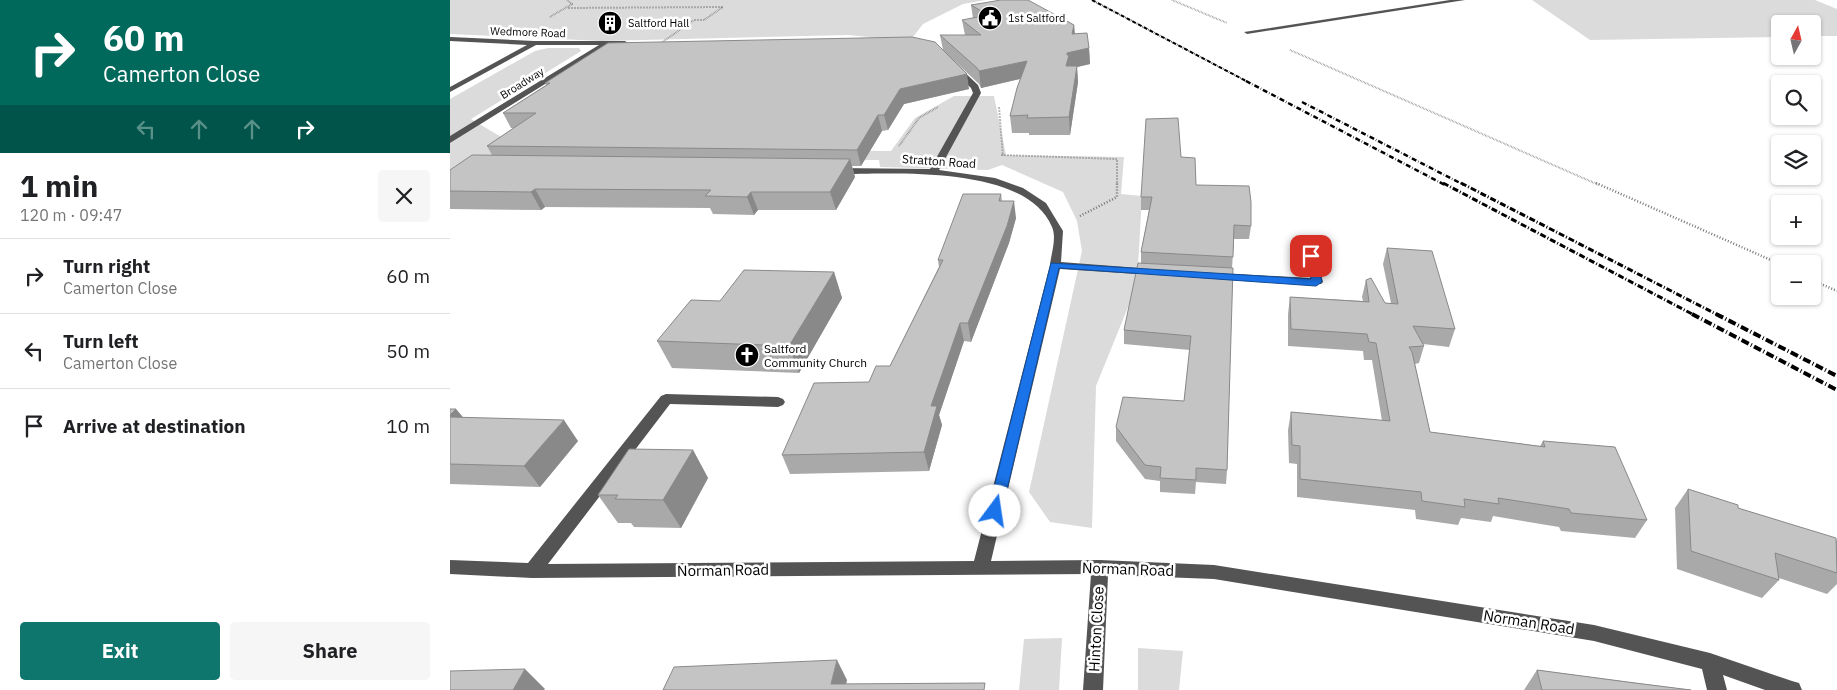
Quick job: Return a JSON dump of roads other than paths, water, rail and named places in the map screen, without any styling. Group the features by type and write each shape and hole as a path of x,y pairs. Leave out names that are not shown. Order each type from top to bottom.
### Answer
{"street":[{"path":"1247,32 1462,0"},
{"name":"Wedmore Road","path":"450,39 534,43 661,43"},
{"path":"450,90 534,43"},
{"name":"Broadway","path":"450,140 605,44"},
{"path":"933,172 977,93 975,87 954,67"},
{"name":"Stratton Road","path":"828,171 933,172 970,175 1000,182 1017,187 1040,202 1057,228 1055,265 981,567"},
{"path":"1210,275 1316,282 1308,243"},
{"path":"1055,265 1161,272"},
{"path":"532,571 666,399 778,402"},
{"name":"Norman Road","path":"450,567 532,571 1100,567 1214,572 1594,633 1710,662 1792,690"},
{"name":"Hinton Close","path":"1093,690 1100,567"},
{"path":"1710,662 1717,690"}],"railway":[{"path":"1092,0 1248,82"},
{"path":"1246,81 1445,185"},
{"path":"1302,102 1464,185"},
{"path":"1443,183 1694,315"},
{"path":"1461,183 1718,315"},
{"path":"1692,314 1837,390"},
{"path":"1716,314 1837,376"}],"place":[{"name":"1st Saltford","path":"990,18"},
{"name":"Saltford Hall","path":"610,23"},
{"name":"Saltford Community Church","path":"747,355"}]}
